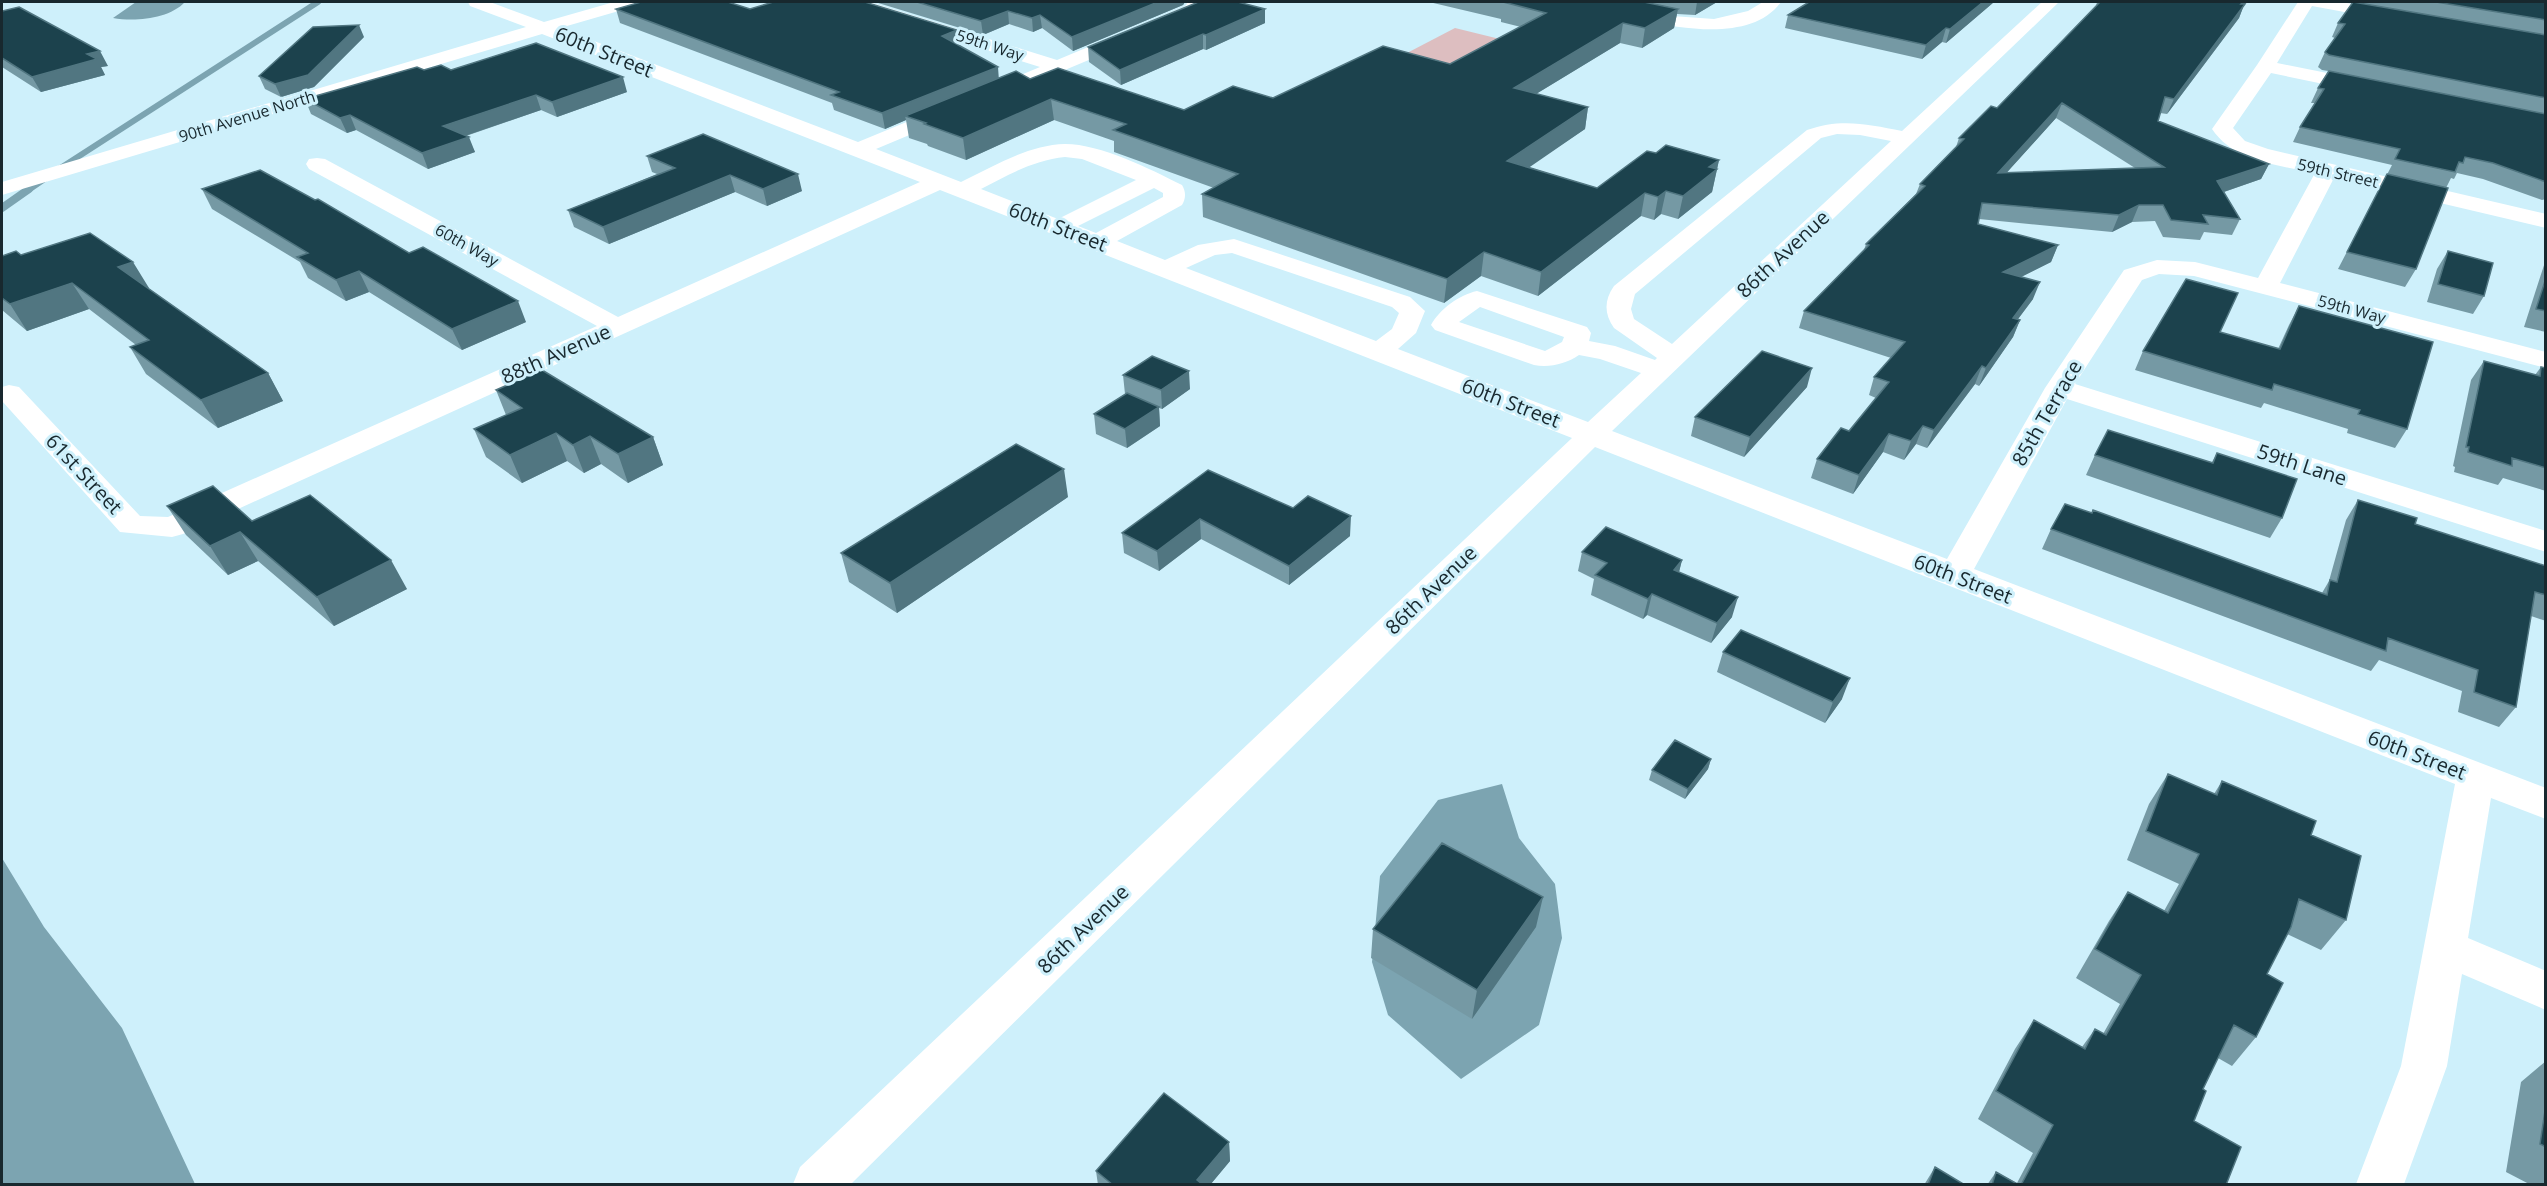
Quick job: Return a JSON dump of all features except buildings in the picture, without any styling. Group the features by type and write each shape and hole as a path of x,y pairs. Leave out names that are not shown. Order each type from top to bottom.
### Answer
{"street":[{"name":"60th Street","path":"476,2 2546,804"},
{"name":"90th Avenue North","path":"5,188 630,2"},
{"name":"59th Way","path":"853,2 1058,66"},
{"path":"1591,2 1676,21 1708,24 1733,22 1755,14 1773,2"},
{"name":"86th Avenue","path":"817,1185 1667,363 2051,2"},
{"path":"2306,2 2266,66 2383,90"},
{"path":"2316,2 2408,18"},
{"path":"857,150 1190,11 1196,3"},
{"name":"59th Street","path":"2266,66 2223,129 2238,145 2261,154 2546,221"},
{"path":"1667,363 1623,323 1618,309 1623,291 1814,134 1828,128 1846,126 1906,138"},
{"name":"88th Avenue","path":"172,527 617,327 952,185 1030,159 1062,151 1080,153 1154,180"},
{"name":"60th Way","path":"316,164 617,327"},
{"path":"2266,286 2327,170"},
{"path":"1059,227 1154,180 1174,190 1174,200 1098,242"},
{"path":"1166,269 1200,251 1219,246 1234,246 1401,302 1412,311 1407,325 1403,333 1378,352"},
{"name":"59th Way","path":"2157,267 2195,269 2546,360"},
{"name":"85th Terrace","path":"1954,576 2059,388 2133,275 2157,267"},
{"path":"1407,325 1444,325 1543,359 1561,355 1574,346 1578,333 1477,298 1448,318 1444,325"},
{"path":"1574,346 1667,363"},
{"name":"59th Lane","path":"2059,388 2546,542"},
{"name":"61st Street","path":"9,393 131,525 172,527"},
{"path":"2380,1185 2424,1066 2475,777"},
{"path":"2445,947 2546,991"}],"shaded area":[{"path":"1455,28 1516,43 1469,69 1407,53"}],"water":[{"path":"136,2 185,2 161,16 131,20 113,18"},
{"path":"1502,784 1519,838 1555,884 1562,938 1539,1025 1461,1079 1388,1015 1372,962 1380,876 1438,800"},
{"path":"2,858 44,927 122,1028 195,1184 2,1184"}],"waterway":[{"path":"59,169 318,2"},
{"path":"27,191 46,178"},
{"path":"2,208 29,189"}]}
